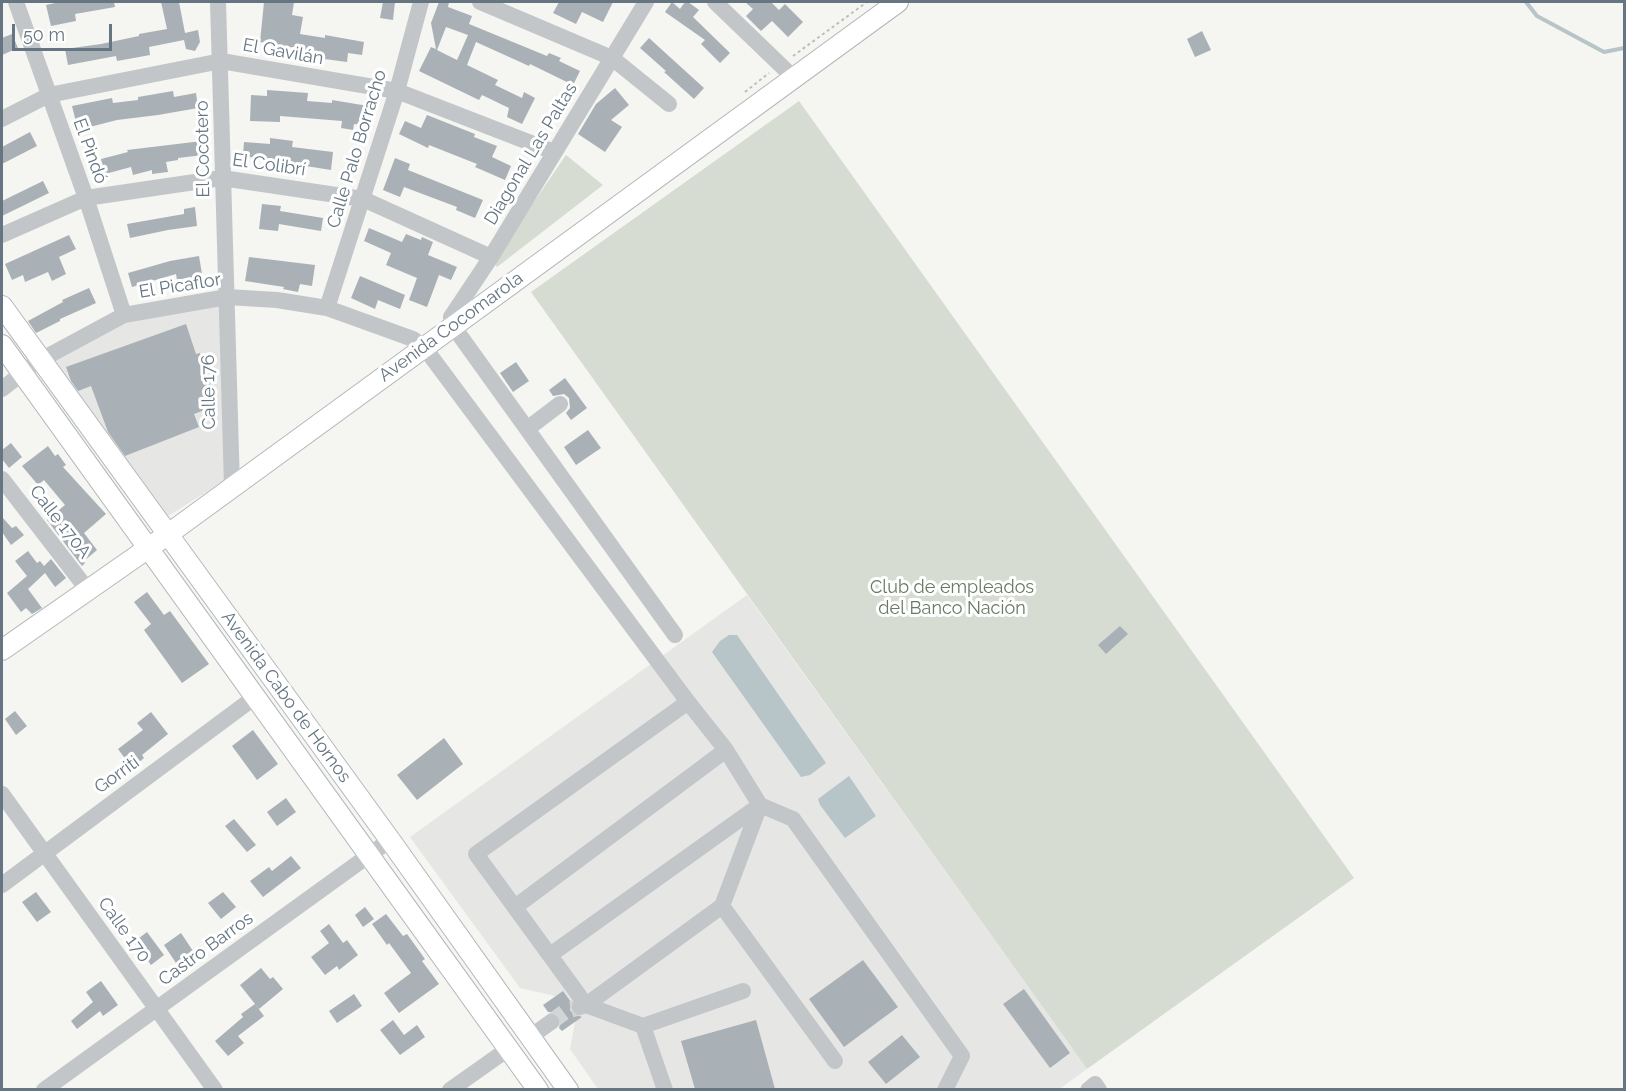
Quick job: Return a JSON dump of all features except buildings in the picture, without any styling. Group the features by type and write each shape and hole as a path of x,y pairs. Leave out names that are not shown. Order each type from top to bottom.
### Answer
{"main road":[{"name":"Avenida Cocomarola","path":"2,650 167,535 794,78 892,3"},
{"name":"Avenida Cabo de Hornos","path":"2,306 568,1089"},
{"name":"Avenida Cabo de Hornos","path":"2,345 538,1089"}],"street":[{"name":"El Pindó","path":"16,2 86,198 124,315"},
{"name":"El Cocotero","path":"218,2 222,178 228,297"},
{"name":"Calle Palo Borracho","path":"327,308 397,91 422,2"},
{"path":"480,2 612,58 669,104"},
{"name":"Diagonal Las Paltas","path":"453,326 451,317 491,257 646,2"},
{"path":"715,2 794,78"},
{"name":"El Gavilán","path":"2,119 49,95 221,61 397,91 554,152"},
{"name":"El Colibrí","path":"2,235 86,198 222,178 363,199 491,257"},
{"name":"El Picaflor","path":"2,389 41,360 124,315 228,297 277,300 327,308 413,339 424,347"},
{"name":"Calle 176","path":"228,297 232,487"},
{"path":"453,326 675,634"},
{"path":"424,347 726,750 760,805 793,819 962,1056 945,1089"},
{"path":"527,429 560,404"},
{"name":"Calle 170A","path":"2,479 87,589"},
{"name":"Gorriti","path":"2,885 255,698"},
{"path":"688,702 476,854 583,1006 643,1026 743,991"},
{"path":"515,907 726,750"},
{"name":"Calle 170","path":"2,794 215,1089"},
{"path":"583,1006 722,906 760,805"},
{"path":"550,956 760,805"},
{"name":"Castro Barros","path":"44,1089 390,840"},
{"path":"722,906 835,1061"},
{"path":"530,1037 551,1022"},
{"path":"643,1026 665,1089"},
{"path":"450,1089 508,1049"}],"shaded area":[{"path":"227,297 230,477 165,518 50,356 127,319"},
{"path":"747,595 1087,1069 1058,1090 598,1089 570,1049 575,1022 555,996 520,988 410,837"},
{"path":"729,635 737,635 826,763 810,775 801,777 712,652 720,641"},
{"path":"849,776 876,816 845,838 818,799"}],"green space":[{"name":"Club de empleados del Banco Nación","path":"799,101 1354,878 1087,1069 531,292"},
{"path":"566,155 603,185 497,267 493,262"}],"waterway":[{"path":"1526,2 1537,16 1604,52 1624,48"}],"tunnel":[{"path":"551,1022 566,1011 580,1007"}]}
